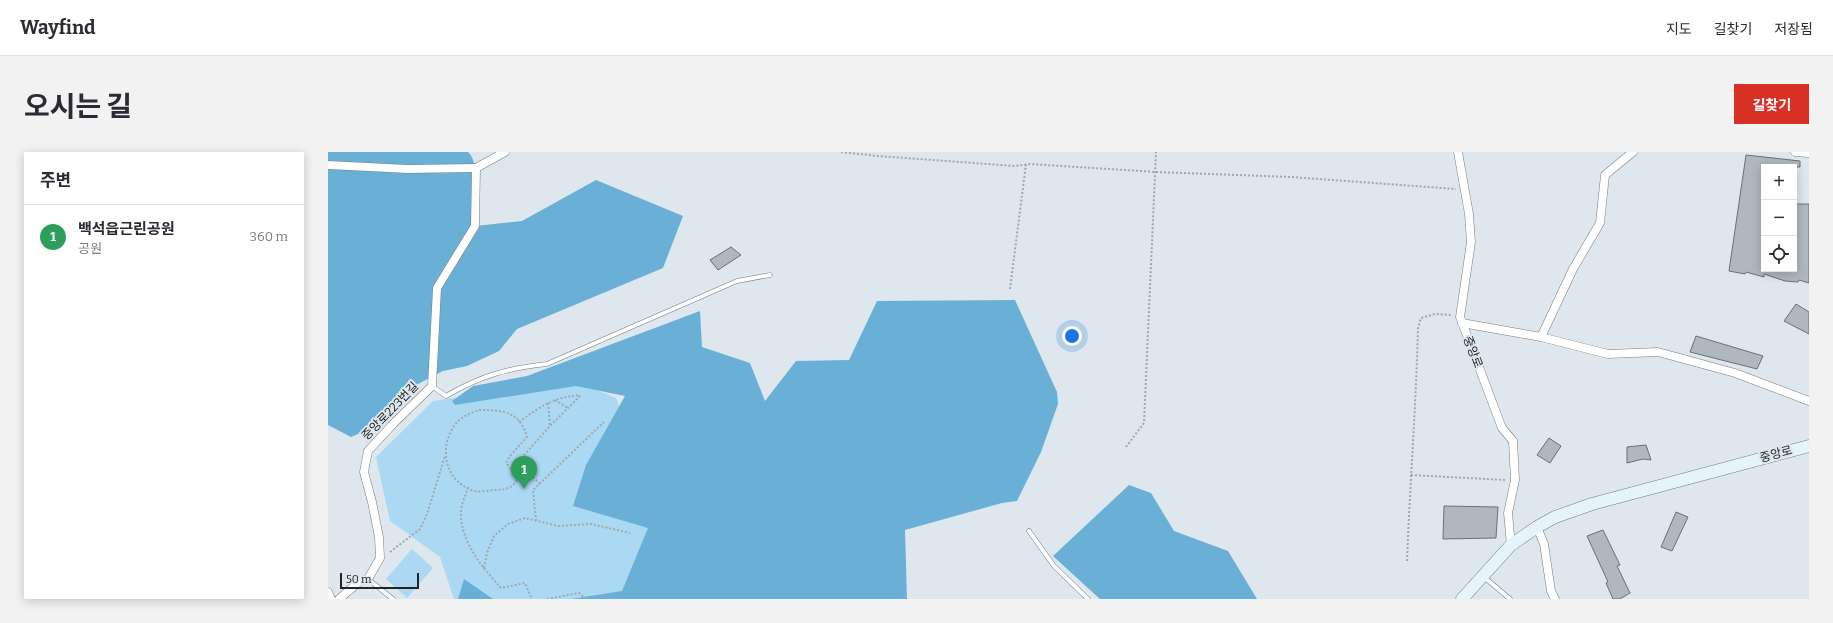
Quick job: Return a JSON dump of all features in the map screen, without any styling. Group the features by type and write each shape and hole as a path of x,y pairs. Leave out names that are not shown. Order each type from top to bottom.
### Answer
{"main road":[{"name":"중앙로","path":"1462,599 1470,594 1482,576 1511,545 1537,527 1555,517 1592,504 1809,446"}],"street":[{"path":"328,165 408,169 476,168 505,152"},
{"name":"중앙로","path":"1458,152 1469,214 1471,242 1461,320 1502,428 1513,441 1516,480 1508,512 1511,545"},
{"path":"1541,337 1573,269 1600,223 1605,175 1633,152"},
{"path":"1795,152 1809,153"},
{"name":"중앙로223번길","path":"368,579 380,558 379,537 364,472 368,451 432,386 437,288 475,226 476,168"},
{"path":"1461,320 1541,337 1608,354 1658,352 1735,374 1809,401"},
{"path":"1537,527 1544,544 1551,591 1556,599"},
{"path":"339,599 360,581 368,579"},
{"path":"328,592 331,599"}],"lane":[{"path":"432,386 446,396 470,382 519,367 547,364 736,281 770,275"},
{"path":"1029,531 1054,566 1088,599"},
{"path":"1482,576 1510,599"},
{"path":"368,579 393,599"}],"path":[{"path":"841,152 1015,166 1026,164 1156,172 1291,177 1465,190"},
{"path":"1126,447 1144,423 1156,152"},
{"path":"1010,289 1026,164"},
{"path":"1407,561 1418,328 1421,318 1435,314 1461,320"},
{"path":"519,422 541,406 562,397 581,395 550,426 518,462 540,485"},
{"path":"555,400 568,408"},
{"path":"548,403 550,426"},
{"path":"479,410 497,410 510,413 524,428 527,437 510,456 506,464 518,478 515,483 506,490 475,491 454,480 448,469 446,455 445,450 453,426 464,416 479,410"},
{"path":"536,521 533,490 540,485 604,422"},
{"path":"390,552 420,529 427,514 446,455"},
{"path":"1410,475 1516,480"},
{"path":"468,487 461,511 465,538 484,568 501,588 525,583 532,599"},
{"path":"484,568 487,553 494,536 508,524 525,518 558,526 591,524 630,533"},
{"path":"546,599 579,593 586,599"}],"shaded area":[{"path":"328,152 468,152 472,157 475,166 476,176 475,226 522,221 596,180 683,216 663,268 517,329 499,351 467,366 443,371 418,384 374,427 351,437 328,425"},
{"path":"1015,300 1057,392 1058,404 1041,452 1017,501 1002,503 905,530 907,599 571,599 622,591 648,528 573,506 586,465 625,396 576,386 455,405 452,401 473,386 527,376 700,311 702,347 750,363 765,401 796,361 849,360 877,301"},
{"path":"575,381 616,398 628,428 715,599 454,599 440,557 390,521 376,457 433,401"},
{"path":"1129,485 1151,493 1174,531 1228,551 1257,599 1100,599 1053,556"},
{"path":"412,549 433,568 407,598 386,579"},
{"path":"464,579 493,599 458,599"}],"building":[{"path":"1746,155 1800,161 1800,167 1797,167 1797,164 1761,164 1761,272 1797,272 1797,204 1809,204 1809,283 1799,280 1798,282 1785,281 1764,274 1764,277 1746,272 1745,274 1729,271"},
{"path":"731,247 741,255 718,270 710,260"},
{"path":"1796,304 1809,312 1809,334 1784,321"},
{"path":"1696,336 1763,356 1757,369 1690,352"},
{"path":"1549,438 1561,446 1550,463 1537,455"},
{"path":"1646,445 1651,460 1643,459 1627,463 1627,447"},
{"path":"1444,506 1498,507 1496,538 1443,539"},
{"path":"1676,512 1688,517 1672,551 1661,547"},
{"path":"1603,530 1620,565 1617,566 1630,593 1620,599 1613,599 1606,583 1608,582 1587,536"}],"place":[{"name":"백석읍근린공원","path":"524,489"}]}
